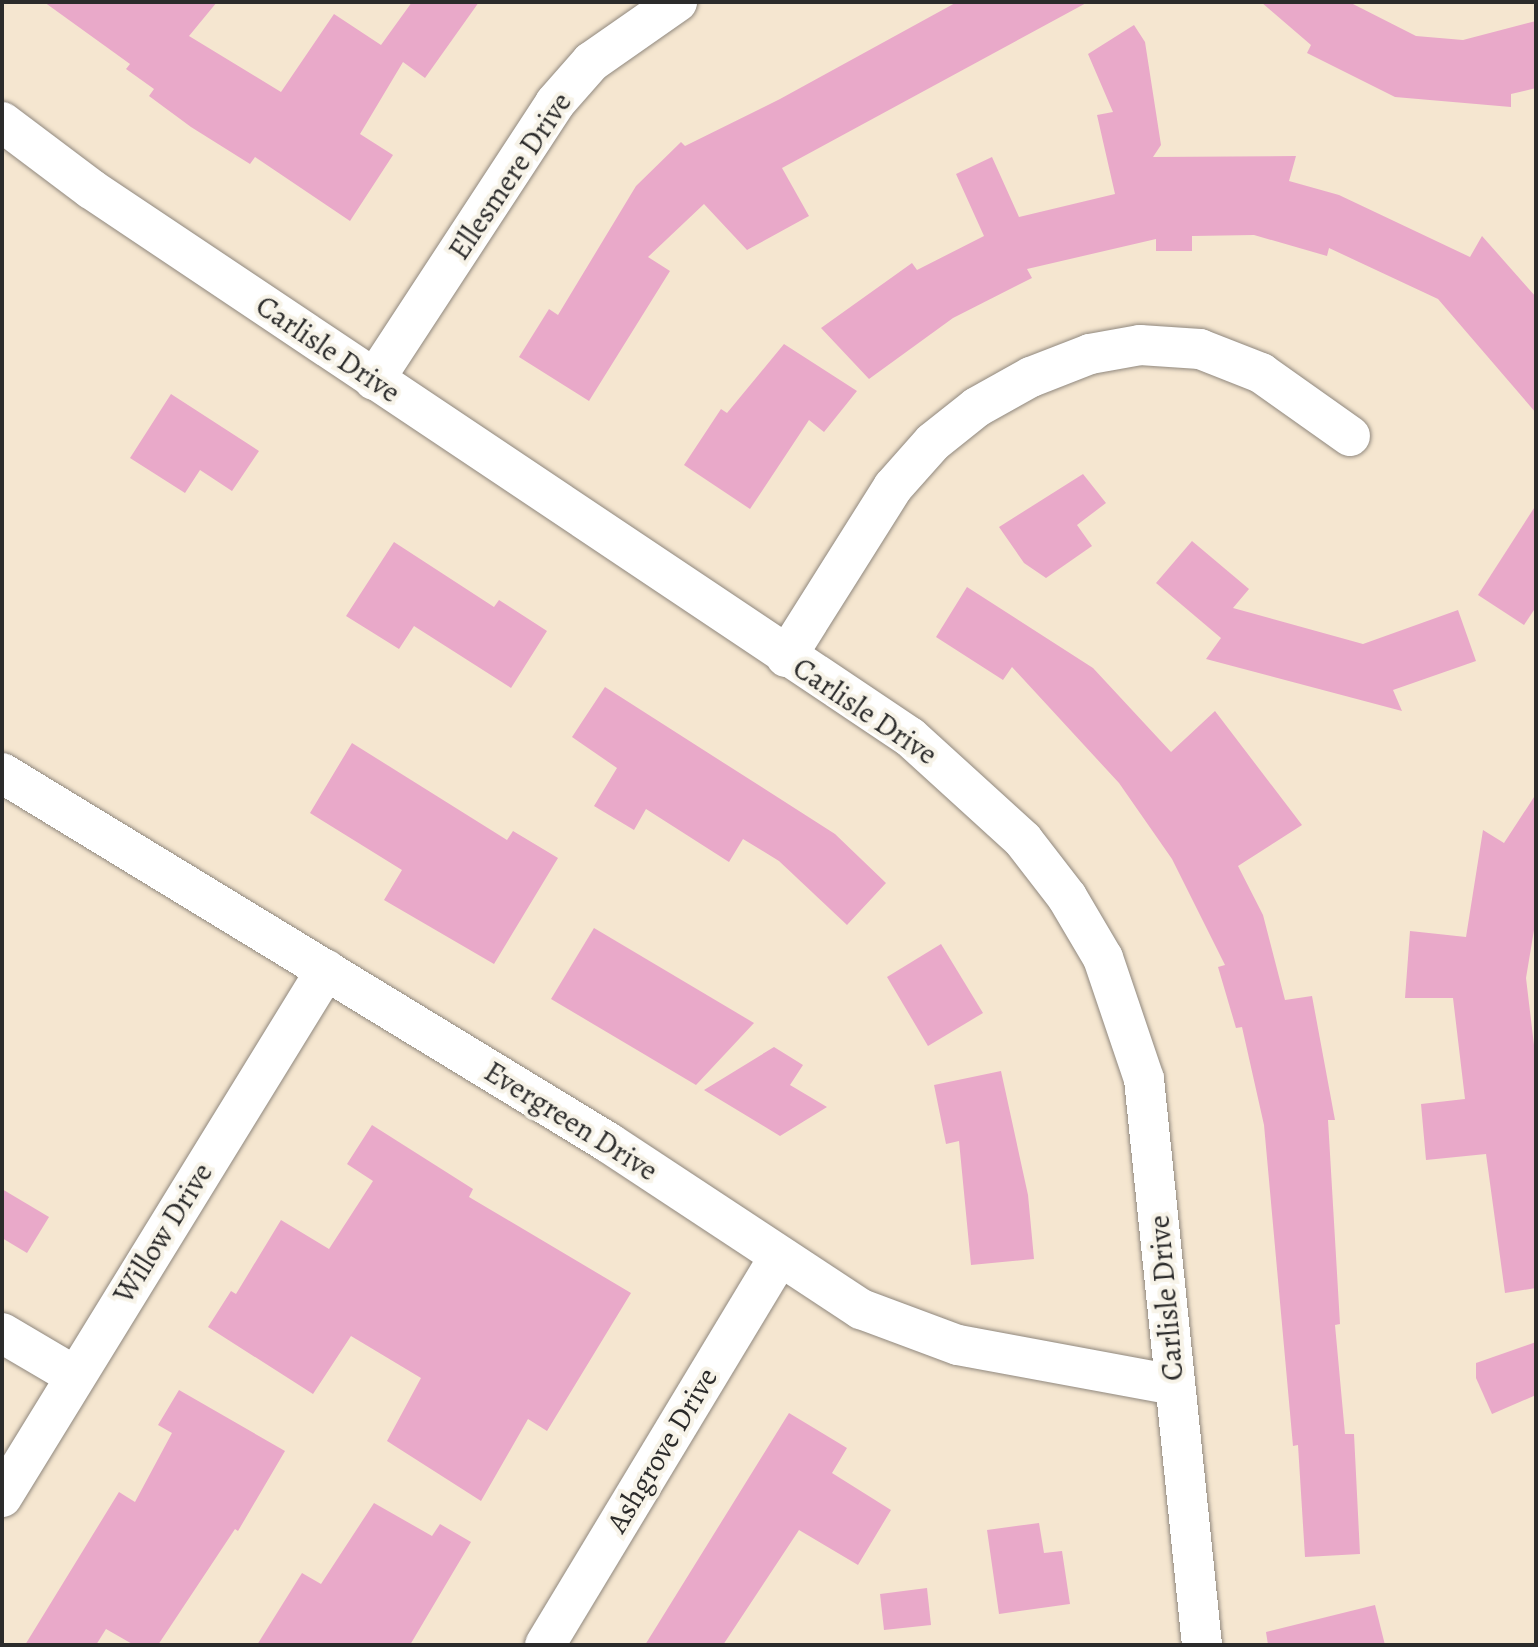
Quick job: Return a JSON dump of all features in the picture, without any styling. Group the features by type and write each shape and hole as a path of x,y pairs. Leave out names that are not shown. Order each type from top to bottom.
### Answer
{"street":[{"name":"Ellesmere Drive","path":"374,380 555,103 591,62 677,2"},
{"name":"Carlisle Drive","path":"2,122 91,189 786,657 910,737 976,792 1023,840 1067,897 1103,958 1128,1021 1146,1093 1173,1385 1202,1645"},
{"path":"786,657 893,487 933,442 977,407 1031,377 1090,354 1140,345 1200,349 1261,373 1350,436"},
{"name":"Evergreen Drive","path":"2,773 609,1143 861,1309 926,1336 1173,1385"},
{"name":"Willow Drive","path":"2,1497 326,970"},
{"name":"Ashgrove Drive","path":"545,1645 780,1256"},
{"path":"2,1333 75,1376"}],"building":[{"path":"44,2 217,2 189,36 281,92 334,14 381,45 412,2 479,2 425,78 403,62 360,134 393,155 350,221 255,157 250,164 191,127 149,96 154,89 126,69 130,64"},
{"path":"957,2 1088,2 782,168 809,216 747,250 704,204 648,257 670,271 589,401 519,357 549,309 558,315 636,186 681,142 685,146 780,99"},
{"path":"1261,2 1349,2 1416,36 1463,40 1536,21 1536,88 1511,94 1511,107 1395,97 1307,53 1311,45"},
{"path":"1134,25 1145,42 1161,145 1153,157 1296,156 1289,181 1339,195 1470,257 1482,236 1536,297 1536,413 1438,299 1329,248 1327,256 1254,235 1192,236 1192,251 1156,251 1156,239 1027,269 1032,278 953,318 869,379 821,328 912,263 917,270 984,236 956,174 992,157 1019,217 1115,194 1097,115 1113,112 1088,54"},
{"path":"784,344 857,391 824,432 809,420 750,509 684,465 721,409 727,413"},
{"path":"171,394 259,451 232,491 200,470 185,493 130,458"},
{"path":"1083,474 1106,503 1077,525 1092,546 1046,578 1024,563 999,527"},
{"path":"1536,505 1536,607 1524,625 1478,595"},
{"path":"1192,541 1249,589 1233,608 1363,644 1458,610 1476,661 1393,690 1402,711 1206,659 1221,638 1156,583"},
{"path":"394,542 494,607 499,600 547,631 511,688 414,626 399,649 346,616"},
{"path":"967,587 1093,668 1171,752 1215,711 1302,825 1238,866 1263,915 1285,1000 1312,996 1335,1120 1328,1120 1340,1324 1335,1325 1345,1434 1354,1434 1360,1554 1305,1557 1298,1445 1293,1446 1264,1125 1242,1027 1236,1028 1218,967 1225,965 1172,859 1119,783 1012,667 1003,680 936,637"},
{"path":"605,687 835,834 886,883 847,925 779,861 743,839 729,862 646,809 634,830 594,806 617,768 572,737"},
{"path":"352,743 507,840 513,831 558,858 494,964 384,900 402,870 310,813"},
{"path":"1536,794 1536,918 1526,978 1536,1062 1536,1288 1505,1293 1486,1154 1426,1160 1421,1104 1465,1099 1453,998 1405,998 1410,931 1466,937 1483,830 1504,843"},
{"path":"594,928 754,1023 696,1085 551,999"},
{"path":"941,944 983,1013 928,1046 887,977"},
{"path":"774,1047 803,1065 790,1085 827,1107 780,1136 704,1090"},
{"path":"1001,1071 1028,1195 1034,1259 971,1265 959,1141 946,1144 934,1085"},
{"path":"372,1125 473,1189 469,1197 631,1293 547,1431 528,1419 481,1501 387,1441 421,1378 351,1336 313,1394 208,1327 231,1291 236,1294 281,1220 329,1249 373,1181 347,1164"},
{"path":"2,1189 49,1217 27,1253 2,1238"},
{"path":"1536,1342 1536,1395 1492,1414 1476,1378 1476,1363"},
{"path":"179,1390 285,1451 238,1531 235,1529 158,1645 134,1645 106,1629 96,1645 25,1645 119,1492 135,1502 172,1433 158,1425"},
{"path":"789,1413 847,1448 832,1473 891,1510 858,1565 799,1530 723,1645 645,1645"},
{"path":"374,1503 432,1536 440,1524 471,1542 410,1645 257,1645 302,1573 321,1584"},
{"path":"1039,1523 1044,1553 1062,1551 1070,1604 999,1614 987,1530"},
{"path":"927,1588 931,1625 884,1630 880,1594"},
{"path":"1375,1605 1385,1645 1268,1645 1266,1632"}]}
